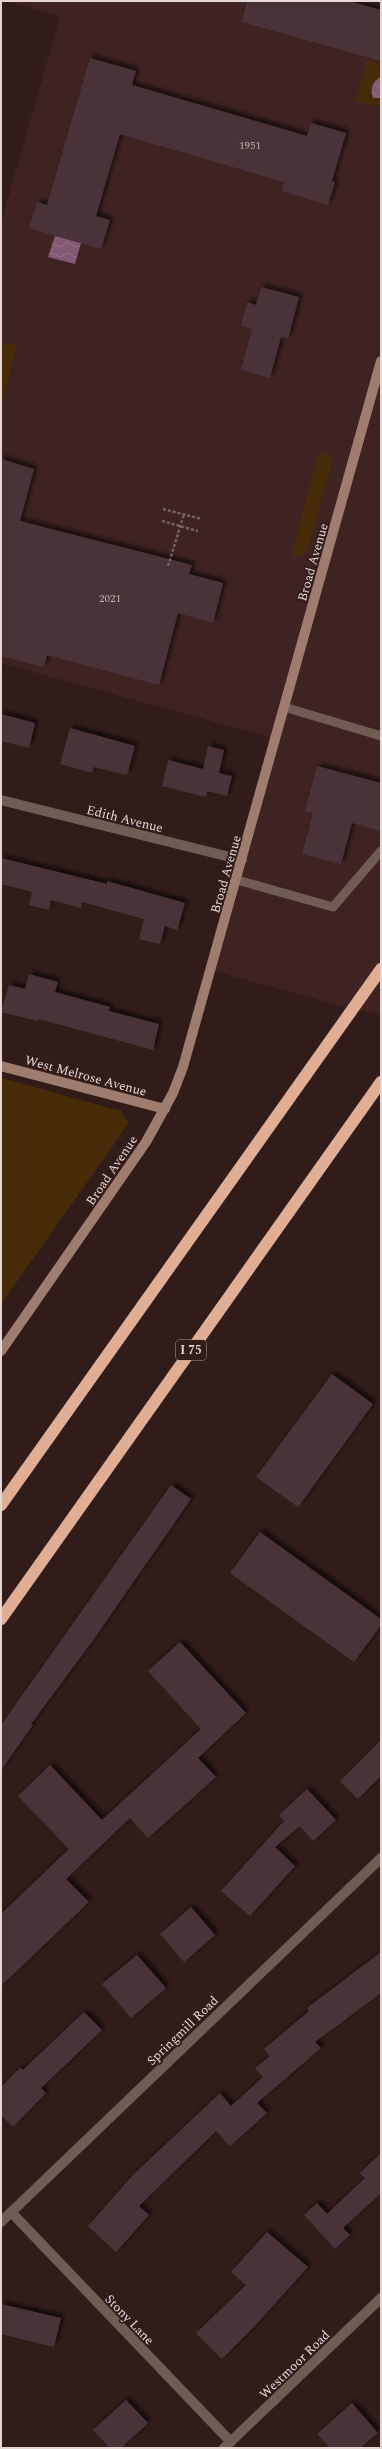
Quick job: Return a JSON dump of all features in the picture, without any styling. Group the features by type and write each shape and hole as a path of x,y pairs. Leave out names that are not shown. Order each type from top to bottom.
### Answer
{"highway":[{"path":"1,1505 381,969"},
{"name":"I 75","path":"1,1619 381,1082"}],"main road":[{"name":"Broad Avenue","path":"1,1351 115,1189 146,1142 165,1109 183,1067 200,1013 381,361"},
{"name":"West Melrose Avenue","path":"1,1066 165,1109"}],"street":[{"name":"Edith Avenue","path":"1,800 242,860"},
{"name":"Springmill Road","path":"1,2222 381,1858"},
{"name":"Stony Lane","path":"11,2212 228,2445"},
{"name":"Westmoor Road","path":"228,2445 381,2298"}],"lane":[{"path":"284,707 381,736"},
{"path":"236,880 333,907 381,851"}],"path":[{"path":"163,509 202,519"},
{"path":"168,566 184,514"},
{"path":"162,521 198,531"}],"shaded area":[{"path":"3,1 381,1 381,1014 352,1009 211,970 276,739 1,663 1,223 60,16"},
{"path":"367,60 381,64 381,107 356,101"},
{"path":"1,342 17,346 1,404"},
{"path":"319,451 328,455 332,462 307,552 299,556 291,557"},
{"path":"1,1078 121,1111 129,1123 1,1304"}],"water":[{"path":"381,77 381,98 373,98 372,86"},
{"path":"55,236 81,243 75,264 48,257"}],"building":[{"path":"247,1 348,1 381,10 381,61 242,22"},
{"path":"90,58 136,71 132,85 307,136 311,123 346,133 332,181 335,182 328,205 282,191 284,182 120,134 96,216 110,220 101,249 29,228 37,202 47,205"},
{"path":"261,287 299,297 288,339 281,337 270,378 241,370 252,329 241,326 247,302 256,305"},
{"path":"1,459 34,469 20,521 192,565 189,574 223,583 213,623 178,613 159,685 47,655 44,667 1,656"},
{"path":"1,714 35,723 29,748 1,741"},
{"path":"70,728 135,746 127,775 94,767 92,773 60,764"},
{"path":"208,746 224,750 219,773 232,776 227,796 207,791 206,797 162,786 168,760 203,769"},
{"path":"317,766 381,783 381,831 352,823 341,864 302,854 313,813 305,811"},
{"path":"1,858 107,884 107,881 185,903 177,930 165,926 160,944 139,939 144,919 82,902 81,908 51,900 49,910 29,905 32,892 1,884"},
{"path":"29,974 58,982 55,992 110,1007 109,1011 159,1024 153,1050 39,1019 38,1021 1,1012 9,985 25,989"},
{"path":"332,1374 373,1404 298,1507 256,1477"},
{"path":"171,1485 191,1499 94,1639 31,1724 33,1725 1,1770 1,1725"},
{"path":"260,1532 381,1619 381,1625 354,1662 230,1573"},
{"path":"180,1642 246,1713 198,1758 216,1777 148,1838 130,1818 66,1879 89,1902 1,1986 1,1914 69,1849 18,1796 50,1765 102,1820 201,1729 148,1671"},
{"path":"381,1740 381,1776 358,1799 340,1781"},
{"path":"307,1789 336,1820 313,1841 300,1826 275,1847 295,1866 250,1916 221,1891 284,1821 279,1815"},
{"path":"191,1907 215,1935 184,1962 160,1934"},
{"path":"381,1952 381,1993 315,2042 321,2048 257,2103 267,2113 230,2146 216,2131 139,2206 149,2215 116,2252 88,2226 134,2174 220,2093 231,2106 263,2077 255,2068 270,2056 264,2049 309,2011 307,2008"},
{"path":"137,1955 166,1988 131,2018 102,1984"},
{"path":"84,2012 102,2030 41,2088 46,2093 13,2127 1,2115 1,2087 20,2068 23,2070"},
{"path":"381,2153 381,2195 380,2194 343,2228 350,2235 335,2249 304,2215 317,2203 327,2214 365,2178 360,2173"},
{"path":"267,2232 308,2267 253,2328 222,2359 196,2333 246,2285 231,2272"},
{"path":"1,2304 61,2318 54,2347 1,2334"},
{"path":"126,2400 148,2423 121,2448 110,2448 93,2430"},
{"path":"352,2403 378,2433 360,2448 330,2448 317,2434"}]}
